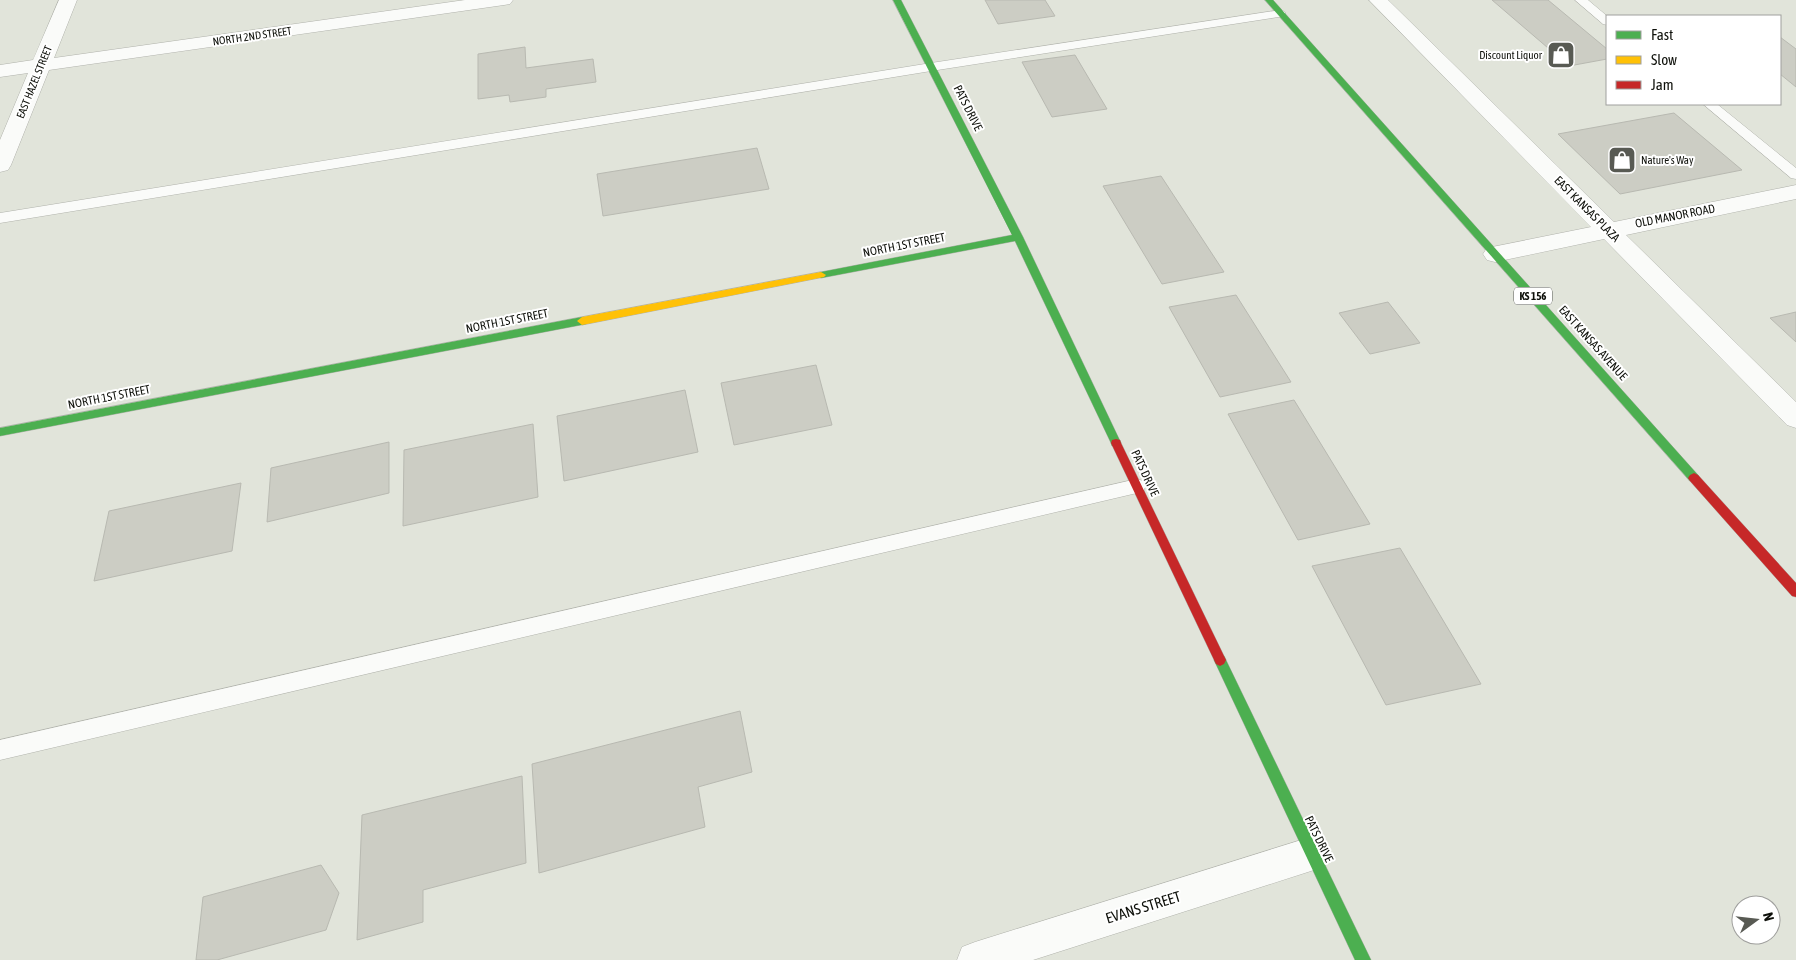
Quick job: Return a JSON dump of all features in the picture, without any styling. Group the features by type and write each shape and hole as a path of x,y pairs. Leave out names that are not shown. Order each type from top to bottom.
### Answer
{"street":[{"name":"EAST HAZEL STREET","path":"0,165 68,0"},
{"name":"NORTH 2ND STREET","path":"0,71 504,0"},
{"name":"PATS DRIVE","path":"897,0 1018,237 1363,960"},
{"name":"EAST KANSAS AVENUE","path":"1269,0 1796,592"},
{"name":"EAST KANSAS PLAZA","path":"1378,0 1796,418"},
{"name":"OLD MANOR ROAD","path":"1495,254 1796,192"},
{"name":"NORTH 1ST STREET","path":"0,432 1018,237"},
{"name":"EVANS STREET","path":"975,960 1311,854"}],"lane":[{"path":"1580,0 1606,21"},
{"path":"0,218 931,67 1282,14"},
{"path":"1709,105 1796,175"},
{"path":"0,750 1136,486"}],"building":[{"path":"985,0 1045,0 1055,16 998,24"},
{"path":"1492,0 1548,0 1606,48 1606,59 1569,66"},
{"path":"1781,38 1796,49 1796,87 1781,75"},
{"path":"525,47 526,68 593,59 596,82 546,89 546,97 510,102 509,95 478,99 478,54"},
{"path":"1075,55 1107,109 1052,117 1022,62"},
{"path":"1674,113 1742,170 1620,194 1558,134"},
{"path":"757,148 769,189 603,216 597,174"},
{"path":"1161,176 1224,272 1162,284 1103,186"},
{"path":"1236,295 1291,382 1220,397 1169,307"},
{"path":"1388,302 1420,343 1370,354 1339,313"},
{"path":"1796,312 1796,342 1770,318"},
{"path":"816,365 832,425 734,445 721,383"},
{"path":"685,390 698,452 564,481 557,416"},
{"path":"1294,400 1370,524 1298,540 1228,414"},
{"path":"533,424 538,497 403,526 404,450"},
{"path":"389,442 389,493 267,522 271,468"},
{"path":"241,483 232,551 94,581 109,511"},
{"path":"1400,548 1481,684 1386,705 1312,566"},
{"path":"740,711 752,772 698,787 705,827 539,873 532,764"},
{"path":"522,776 526,863 423,890 423,922 357,940 362,815"},
{"path":"321,865 339,893 326,930 217,960 196,960 203,897"}],"traffic: fast":[{"path":"897,0 1018,237 1116,443"},
{"path":"1269,0 1694,478"},
{"path":"821,275 1018,237"},
{"path":"0,432 582,321"},
{"path":"1220,660 1363,960"}],"traffic: slow":[{"path":"582,321 821,275"}],"traffic: jam":[{"path":"1116,443 1220,660"},
{"path":"1694,478 1796,592"}],"place":[{"name":"Discount Liquor","path":"1561,55"},
{"name":"Nature's Way","path":"1622,160"}]}
